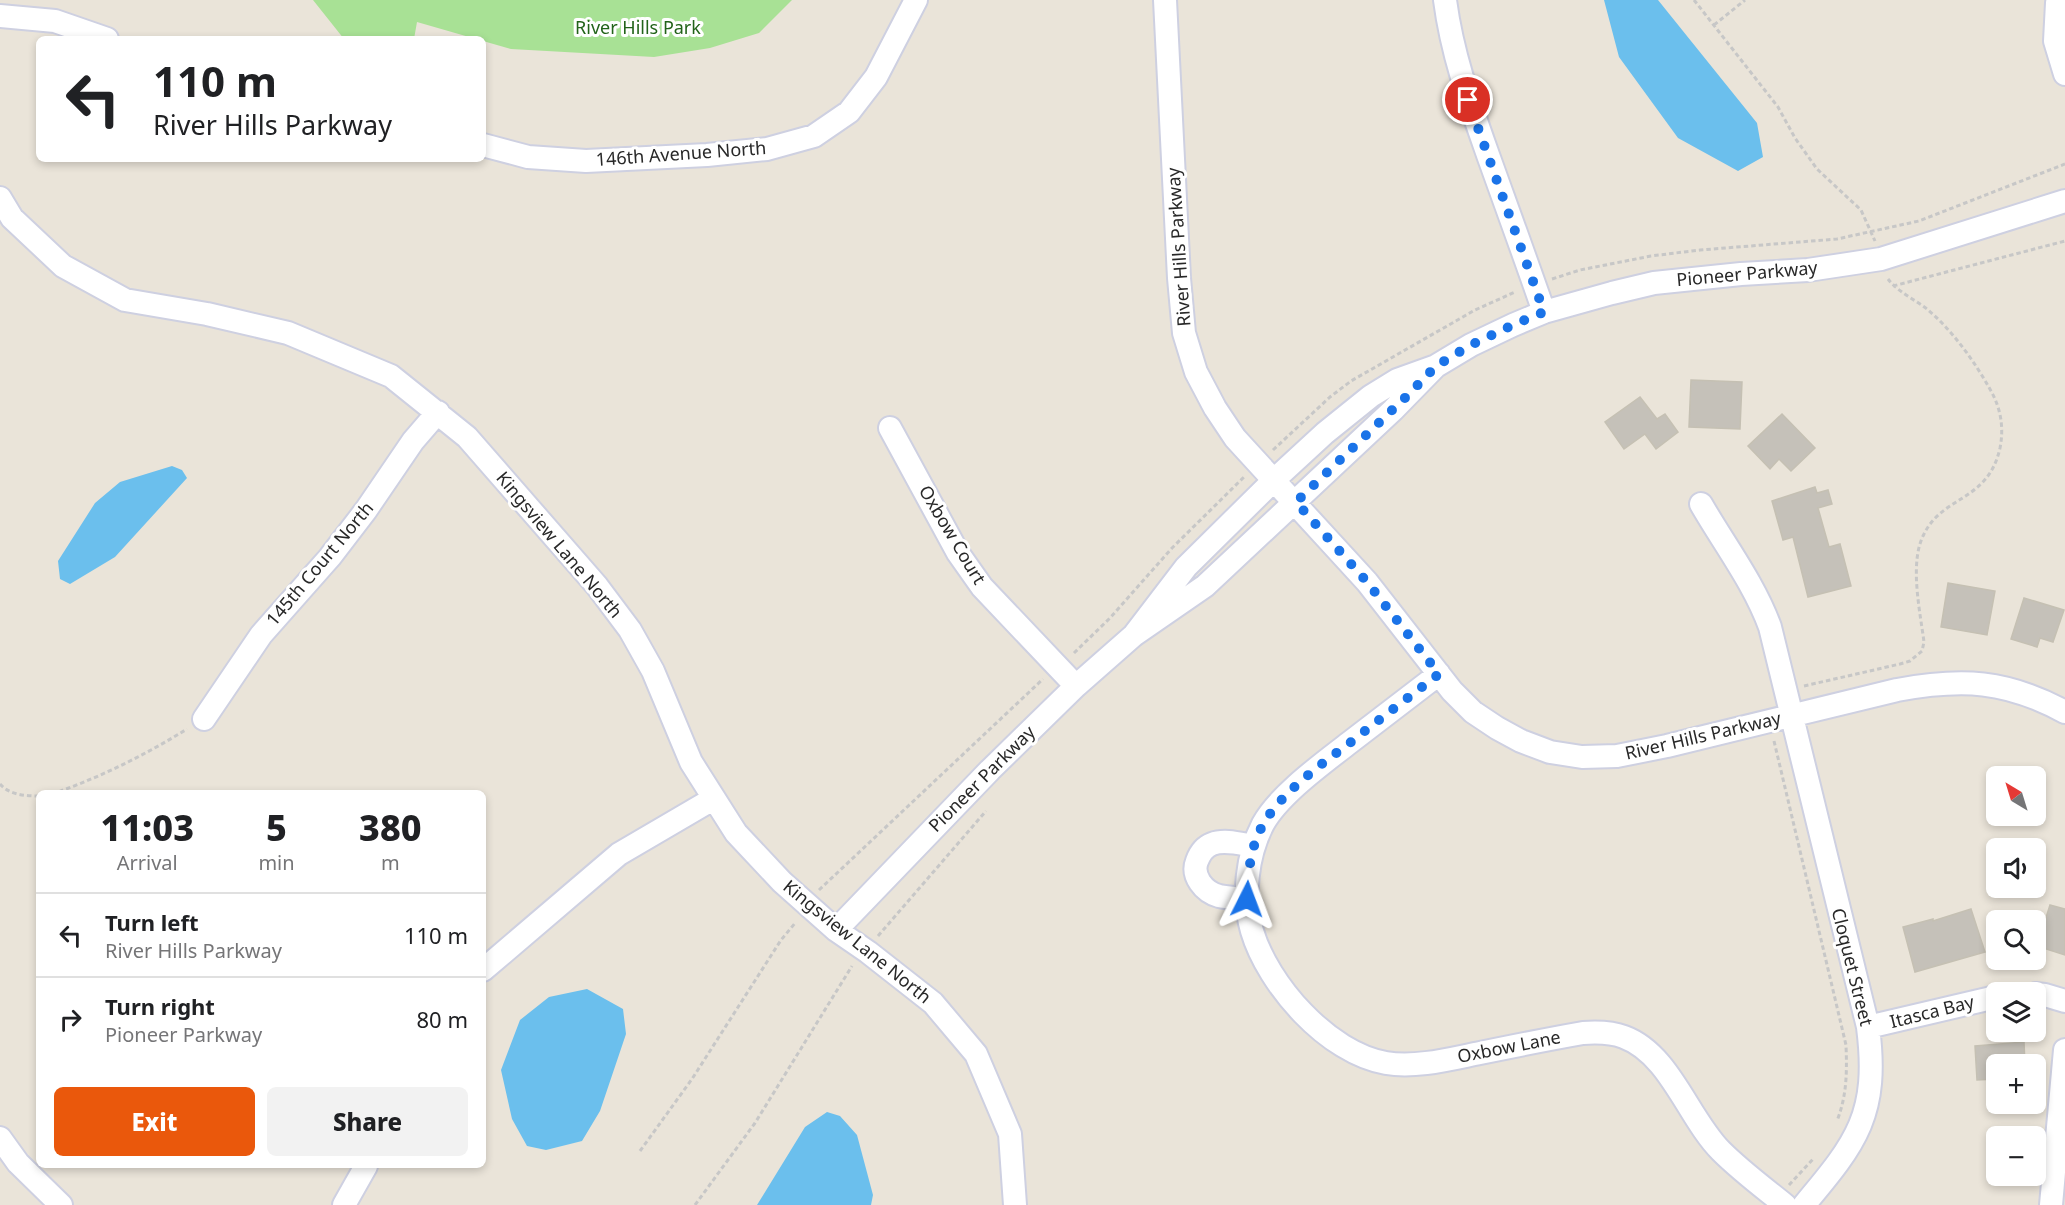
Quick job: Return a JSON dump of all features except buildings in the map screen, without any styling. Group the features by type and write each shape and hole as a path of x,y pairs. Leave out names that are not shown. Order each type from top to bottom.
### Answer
{"street":[{"name":"146th Avenue North","path":"486,147 528,156 586,161 708,155 767,149 814,136 849,112 876,77 916,0"},
{"name":"River Hills Parkway","path":"1166,0 1179,278 1184,333 1196,372 1215,408 1235,438 1367,582 1452,691 1473,712 1497,729 1521,741 1550,752 1582,757 1617,756 1666,746 1897,690 1927,685 1959,683 1990,685 2020,691 2065,712"},
{"path":"1445,0 1448,27 1468,100 1544,312"},
{"path":"2059,0 2055,41 2065,75"},
{"path":"0,16 55,21 98,36"},
{"name":"Kingsview Lane North","path":"0,198 12,218 63,266 125,300 207,314 288,333 391,376 467,437 597,585 630,630 653,671 691,762 736,833 782,882 836,930 866,950 933,1003 976,1054 1010,1134 1015,1205"},
{"name":"Pioneer Parkway","path":"1134,635 1186,567 1274,480 1334,425 1371,396 1397,380 1436,366 1471,345 1513,325 1544,312 1612,292 1654,283 1808,270 1881,259 2065,201"},
{"name":"Pioneer Parkway","path":"836,930 996,764 1076,686 1134,635 1205,586 1296,502 1436,366"},
{"name":"145th Court North","path":"204,719 261,634 330,557 366,510 413,441 438,412"},
{"name":"Oxbow Court","path":"890,428 958,553 982,587 1076,686"},
{"name":"Cloquet Street","path":"1701,504 1764,612 1868,1028 1871,1050 1871,1084 1866,1113 1842,1160 1804,1205"},
{"name":"Oxbow Lane","path":"1439,674 1304,778 1264,823 1254,846 1248,871 1247,899 1252,930 1264,960 1306,1017 1327,1037 1347,1050 1386,1063 1408,1064 1448,1059 1583,1033 1606,1032 1623,1036 1640,1045 1653,1057 1721,1151 1786,1197"},
{"path":"486,967 619,854 713,799"},
{"path":"1247,899 1218,896 1204,889 1197,878 1195,865 1200,852 1211,844 1225,842 1254,846"},
{"path":"2046,995 2065,1001"},
{"name":"Itasca Bay","path":"1868,1028 1986,999"},
{"path":"2051,1205 2065,1050"},
{"path":"0,1138 18,1163 61,1205"},
{"path":"344,1205 365,1168"}],"path":[{"path":"1694,0 1779,107 1804,152 1817,169 1861,210 1876,246"},
{"path":"1714,25 1745,0"},
{"path":"1871,231 1919,221 2065,164"},
{"path":"1893,285 2065,240"},
{"path":"1799,687 1900,664 1910,661 1922,651 1924,642 1917,582 1919,544 1924,532 1934,520 1977,488 1990,476 1997,462 2002,426 1999,409 1992,393 1956,339 1928,310 1893,285 1885,275"},
{"path":"64,790 83,784 164,743 204,719"},
{"path":"1773,737 1846,1045 1844,1102 1837,1122"},
{"path":"0,784 4,789 24,796 36,796"},
{"path":"694,1205 755,1123 852,965 986,811"},
{"path":"1786,1197 1815,1157"}],"green space":[{"name":"River Hills Park","path":"313,0 792,0 759,33 710,48 654,57 511,49 486,42 486,36 466,36 417,22 415,36 342,36"}],"water":[{"path":"1604,0 1658,0 1757,123 1763,157 1738,171 1678,138 1619,57"},
{"path":"172,466 182,470 187,478 115,557 70,584 60,579 58,561 95,503 120,482"},
{"path":"587,989 623,1009 626,1034 600,1111 582,1141 546,1150 527,1146 512,1119 501,1070 520,1020 549,997"},
{"path":"827,1112 840,1116 857,1135 873,1195 871,1205 757,1205 805,1127"}],"route":[{"path":"1247,899 1248,871 1254,846 1264,823 1284,798 1304,778 1439,674 1367,582 1296,502 1436,366 1471,345 1544,312 1468,100"}]}
